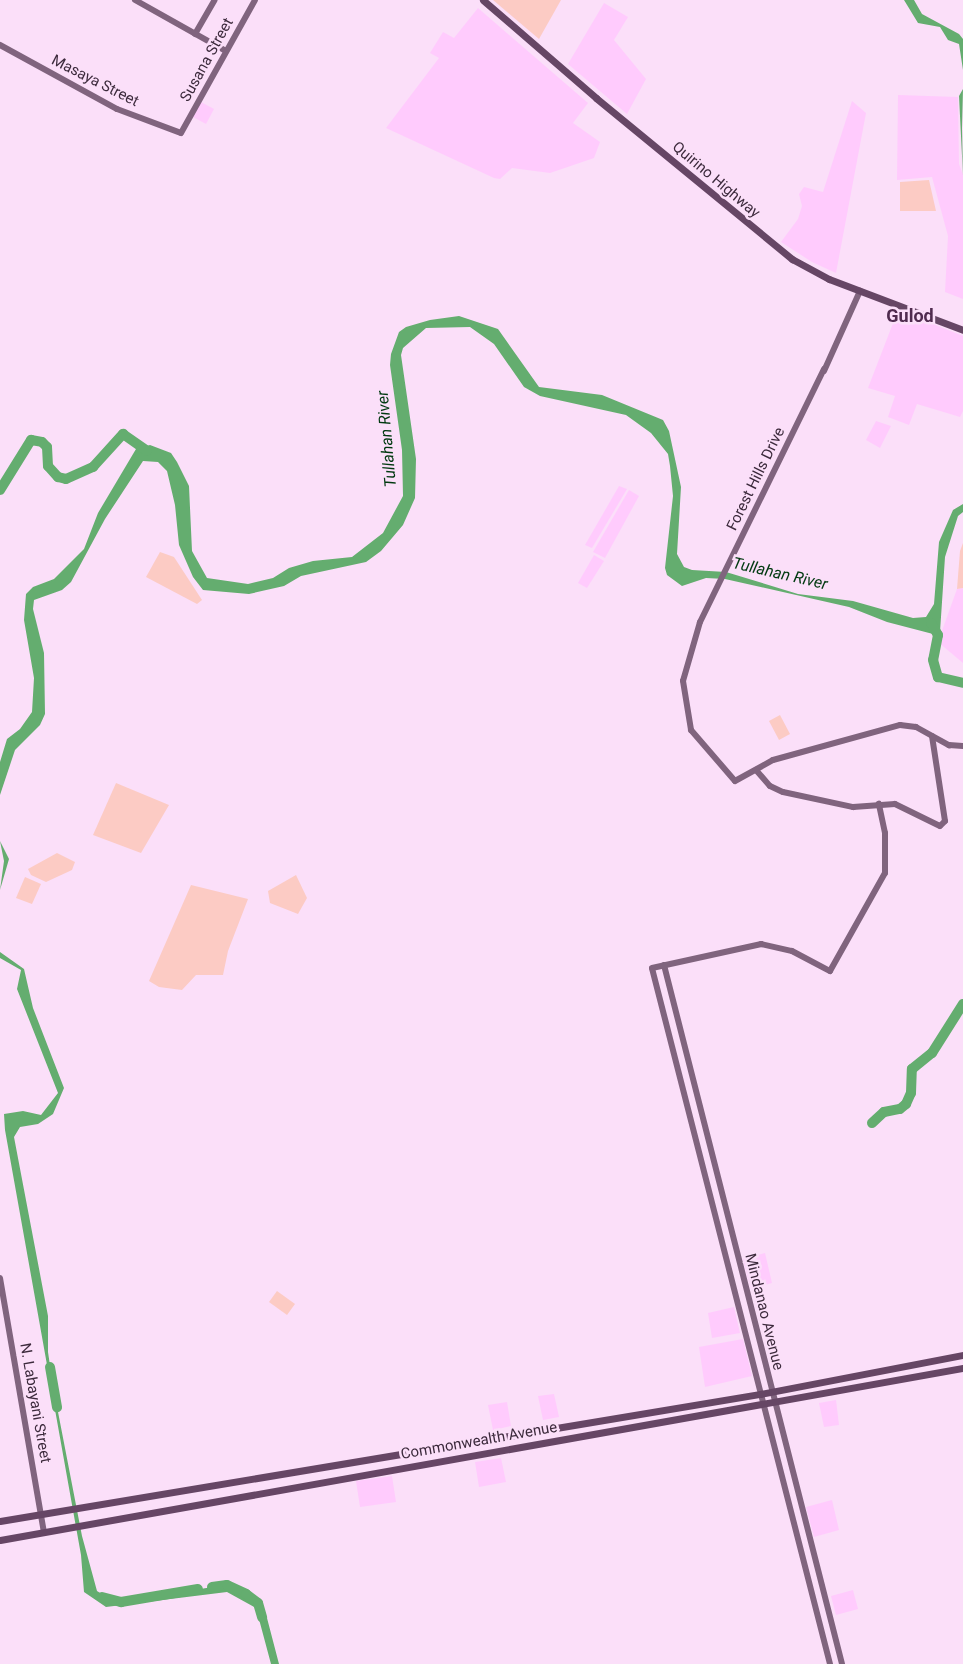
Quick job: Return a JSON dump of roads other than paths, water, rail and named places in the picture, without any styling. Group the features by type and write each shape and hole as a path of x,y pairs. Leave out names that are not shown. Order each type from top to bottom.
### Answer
{"main road":[{"name":"Quirino Highway","path":"483,0 763,237 802,265 860,291 963,330"},
{"name":"Commonwealth Avenue","path":"0,1521 760,1394 963,1356"},
{"name":"Commonwealth Avenue","path":"0,1540 963,1368"}],"street":[{"path":"135,0 226,51"},
{"path":"195,34 214,0"},
{"name":"Susana Street","path":"181,133 254,0"},
{"name":"Masaya Street","path":"0,45 117,109 181,133"},
{"name":"Forest Hills Drive","path":"756,770 738,781 730,778 693,735 684,700 683,681 697,631 819,380 860,291"},
{"path":"932,736 944,821 942,825 895,804 853,807 783,792 770,786 756,770 773,760 895,726 911,725 932,736 949,746 963,746"},
{"path":"664,965 761,944 792,951 830,971 885,873 886,850 879,804"},
{"name":"Mindanao Avenue","path":"830,1664 652,968 664,965 842,1664"},
{"path":"658,990 669,987"},
{"path":"662,1006 673,1002"},
{"name":"N. Labayani Street","path":"0,1278 44,1532"},
{"path":"778,1460 789,1459"}],"waterway":[{"path":"0,490 31,440 42,442 47,447 48,466 58,477 66,479 93,467 123,434 147,451"},
{"name":"Tullahan River","path":"931,623 938,635 933,660 938,677 963,683"},
{"name":"Tullahan River","path":"872,1123 884,1112 900,1109 906,1104 911,1093 912,1069 932,1053 963,1004"},
{"path":"50,1367 57,1407"},
{"path":"212,1587 227,1585 246,1594 258,1603 262,1617"},
{"path":"102,1597 121,1602 198,1589"}],"district":[{"name":"Gulod","path":"910,316"}]}
